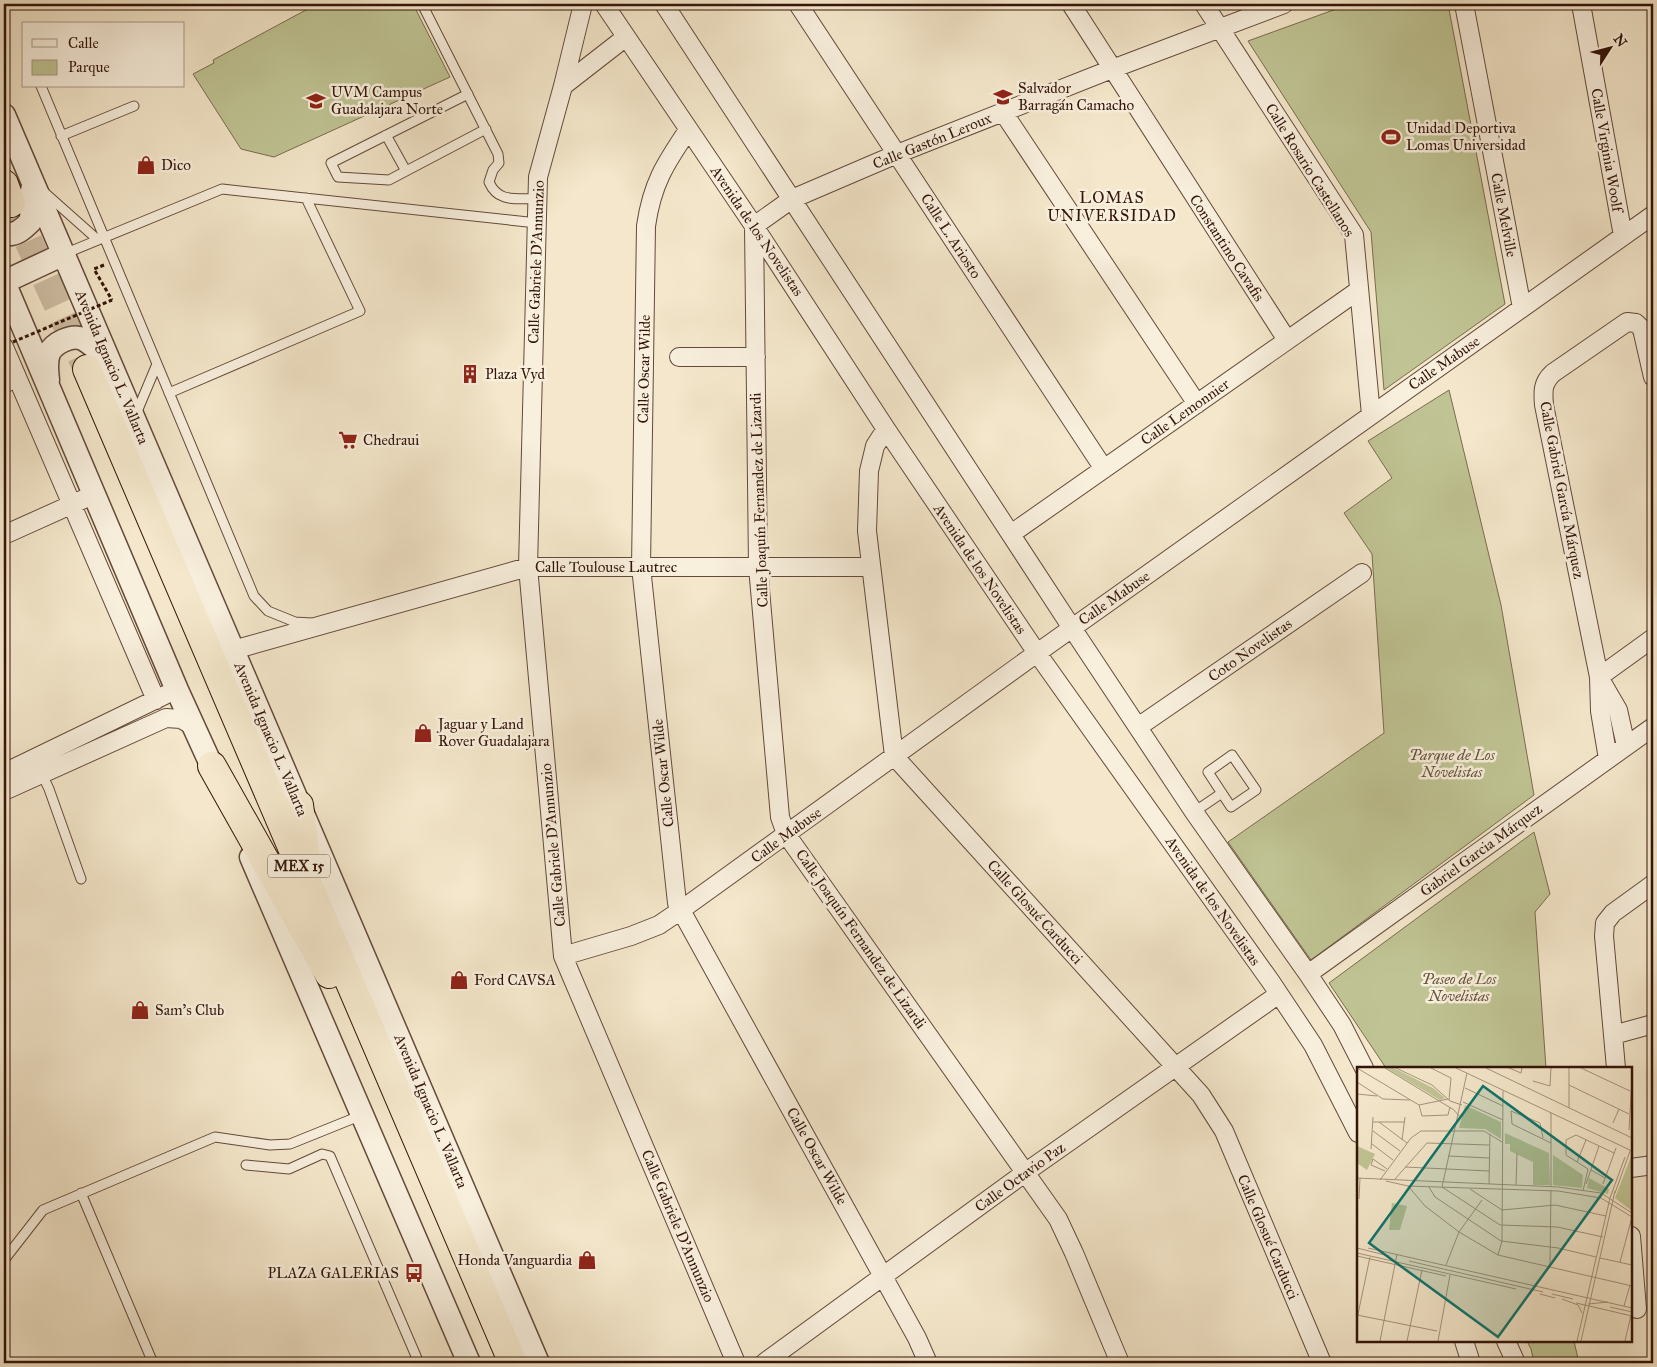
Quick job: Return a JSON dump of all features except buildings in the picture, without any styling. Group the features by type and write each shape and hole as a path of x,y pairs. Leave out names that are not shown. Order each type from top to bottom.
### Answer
{"highway":[{"name":"Avenida Ignacio L. Vallarta","path":"90,368 309,888 513,1363"},
{"name":"Avenida Ignacio L. Vallarta","path":"90,368 329,974 496,1363"},
{"path":"212,766 329,974"},
{"path":"300,805 309,888"}],"street":[{"name":"Calle Gabriele D'Annunzio","path":"583,4 538,177 528,568 563,956 736,1363"},
{"name":"Avenida de los Novelistas","path":"604,4 754,226 886,429 1036,653 1279,994 1313,1045 1357,1130"},
{"path":"664,4 1194,812 1342,1025 1363,1067"},
{"name":"Calle L. Ariosto","path":"798,4 1104,469"},
{"name":"Constantino Cavafis","path":"1071,4 1287,340"},
{"name":"Calle Rosario Castellanos","path":"1204,4 1354,235 1371,415"},
{"name":"Calle Gastón Leroux","path":"754,226 792,200 897,154 1112,69 1284,4"},
{"name":"Calle Melville","path":"1464,4 1522,308"},
{"name":"Calle Virginia Woolf","path":"1581,4 1623,236"},
{"path":"563,86 626,37"},
{"path":"1004,112 1197,404"},
{"name":"Avenida Ignacio L. Vallarta","path":"4,115 64,254 90,368 134,419 538,1363"},
{"name":"Calle Oscar Wilde","path":"688,130 666,163 654,188 646,226 641,567 677,903 917,1338 928,1363"},
{"path":"4,234 7,236 21,232 31,221 32,182"},
{"name":"Calle Mabuse","path":"563,956 631,936 660,925 1036,653 1653,215"},
{"name":"Calle Joaquín Fernandez de Lizardi","path":"754,226 758,567 780,817 786,834 1058,1219 1120,1363"},
{"path":"64,254 4,282 177,690 212,766 469,1363"},
{"name":"Calle Lemonnier","path":"1011,534 1359,290"},
{"name":"Calle Gabriel García Márquez","path":"1608,759 1600,711 1599,677 1544,405 1543,391 1546,380 1553,373 1627,322 1636,323 1642,329 1653,377"},
{"path":"49,388 47,370 49,353 63,340 81,338 95,348 90,368"},
{"path":"9,344 11,385 72,504 156,700"},
{"path":"679,357 756,357"},
{"path":"886,429 875,446 869,471 867,531 894,756"},
{"path":"4,535 95,494"},
{"name":"Calle Toulouse Lautrec","path":"233,650 528,568 871,567"},
{"name":"Coto Novelistas","path":"1138,727 1362,572"},
{"path":"1599,677 1653,638"},
{"name":"Calle Gabriel García Márquez","path":"1599,677 1618,710 1626,746"},
{"path":"4,791 39,766 177,690"},
{"path":"4,773 39,766 166,718 181,719 195,727"},
{"name":"Gabriel Garcia Márquez","path":"1308,974 1653,727"},
{"name":"Calle Glosué Carducci","path":"894,756 1201,1095 1224,1131 1322,1363"},
{"path":"1616,1067 1604,936 1606,923 1613,913 1653,884"},
{"name":"Calle Octavio Paz","path":"764,1363 1026,1172 1279,994"},
{"path":"1613,1035 1653,1024"},
{"path":"1632,1168 1653,1165"},
{"path":"1632,1244 1640,1308"},
{"path":"1464,1342 1470,1363"},
{"path":"1506,1342 1516,1363"}],"lane":[{"path":"422,4 498,154 499,163 493,170 489,182 492,190 502,198 537,199"},
{"path":"42,88 101,238 114,261 254,596 268,611 296,622 326,624"},
{"path":"468,94 331,163 338,178 389,180 486,129"},
{"path":"61,136 134,106"},
{"path":"386,135 406,171"},
{"path":"32,182 101,238"},
{"path":"64,254 222,188 537,223"},
{"path":"169,393 360,311 306,198"},
{"path":"134,419 157,364"},
{"path":"1232,755 1256,790 1231,807 1222,793 1208,772 1232,755"},
{"path":"39,766 81,879"},
{"path":"1194,812 1222,793"},
{"path":"4,1260 43,1210 215,1137 270,1145 290,1144 362,1115"},
{"path":"246,1165 288,1169 322,1154 330,1156 419,1363"},
{"path":"81,1193 153,1363"}],"path":[{"path":"9,344 112,300 94,269 114,261"}],"green space":[{"path":"317,4 413,4 450,77 274,157 241,149 193,74 214,63 213,60"},
{"name":"Unidad Deportiva Lomas Universidad","path":"1350,4 1448,4 1505,304 1384,390 1371,232 1248,41"},
{"name":"Parque de Los Novelistas","path":"1449,390 1501,605 1534,795 1311,960 1228,842 1384,733 1372,554 1344,513 1392,478 1368,441"},
{"name":"Paseo de Los Novelistas","path":"1534,832 1550,894 1535,912 1546,1067 1385,1067 1329,983"},
{"path":"1528,1342 1574,1342 1579,1363 1534,1363"}],"tunnel":[{"path":"11,203 87,369"}],"place":[{"name":"Salvador Barragán Camacho","path":"1003,97"},
{"name":"UVM Campus Guadalajara Norte","path":"316,101"},
{"name":"Unidad Deportiva Lomas Universidad","path":"1391,137"},
{"name":"Dico","path":"146,165"},
{"name":"Plaza Vyd","path":"470,374"},
{"name":"Chedraui","path":"348,440"},
{"name":"Jaguar y Land Rover Guadalajara","path":"423,733"},
{"name":"Ford CAVSA","path":"459,980"},
{"name":"Sam's Club","path":"140,1010"},
{"name":"Honda Vanguardia","path":"587,1260"},
{"name":"PLAZA GALERIAS","path":"414,1273"}],"district":[{"name":"LOMAS UNIVERSIDAD","path":"1112,206"}]}
